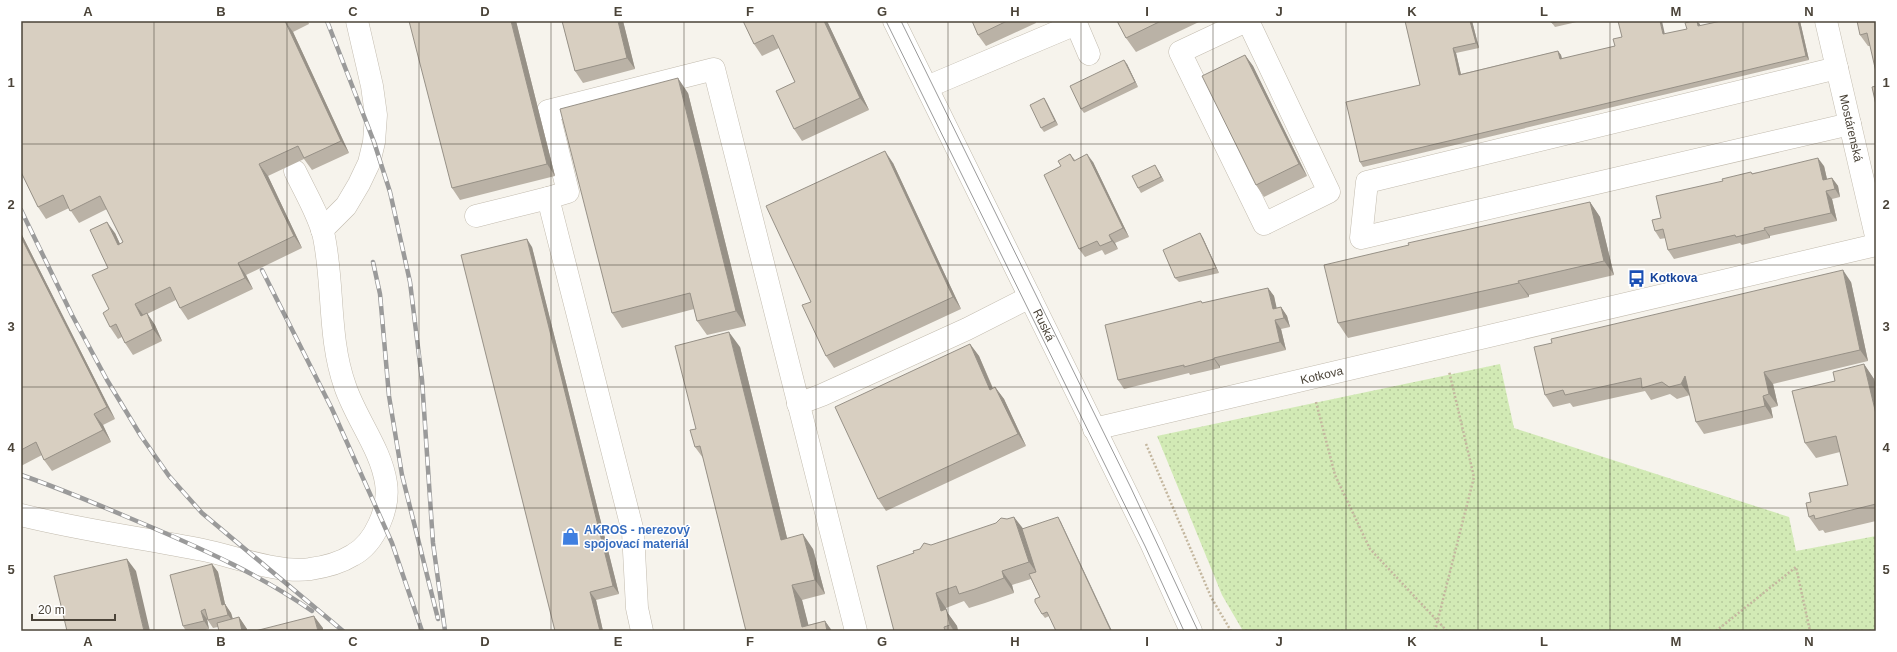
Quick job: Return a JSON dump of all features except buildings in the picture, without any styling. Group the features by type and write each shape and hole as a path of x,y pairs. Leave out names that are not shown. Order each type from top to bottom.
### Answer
{"street":[{"path":"322,230 346,206 369,163 374,142 376,115 374,93 358,21"},
{"name":"Ruská","path":"894,21 1151,543 1191,631"},
{"path":"1247,21 1329,192 1264,224 1180,52 1247,21"},
{"name":"Mostárenská","path":"1826,21 1876,236"},
{"path":"927,87 1075,23 1089,54"},
{"path":"1837,68 1367,182 1361,238 1850,124"},
{"path":"476,216 568,192 548,111 714,69 856,631"},
{"path":"21,515 204,550 288,569 308,570 331,565 354,555 367,542 385,508 386,483 379,459 345,386 336,348 324,236 295,171"},
{"path":"548,198 633,532 637,608 642,631"},
{"name":"Kotkova","path":"1094,429 1876,245"},
{"path":"798,404 822,395 967,330 1030,297"}],"path":[{"path":"1435,631 1474,477 1444,347"},
{"path":"1310,378 1335,475 1370,549 1447,631"},
{"path":"1135,419 1211,597 1231,631"},
{"path":"1716,631 1796,567 1810,631"}],"green space":[{"path":"1500,364 1514,428 1789,517 1796,551 1876,536 1876,631 1243,631 1222,595 1157,436"}],"tram line":[{"path":"886,21 1145,546 1184,631"},
{"path":"901,21 1131,488 1198,631"}],"railway":[{"path":"327,21 374,142 390,192 410,282 422,380 433,543 445,631"},
{"path":"21,210 72,315 107,380 141,436 169,476 202,513 343,631"},
{"path":"373,262 380,294 389,396 402,475 438,619"},
{"path":"262,270 332,409 392,543 422,631"},
{"path":"21,475 103,507 213,555 274,586 312,611"}],"place":[{"name":"Kotkova","path":"1637,278"},
{"name":"AKROS - nerezový spojovací materiál","path":"571,537"}]}
